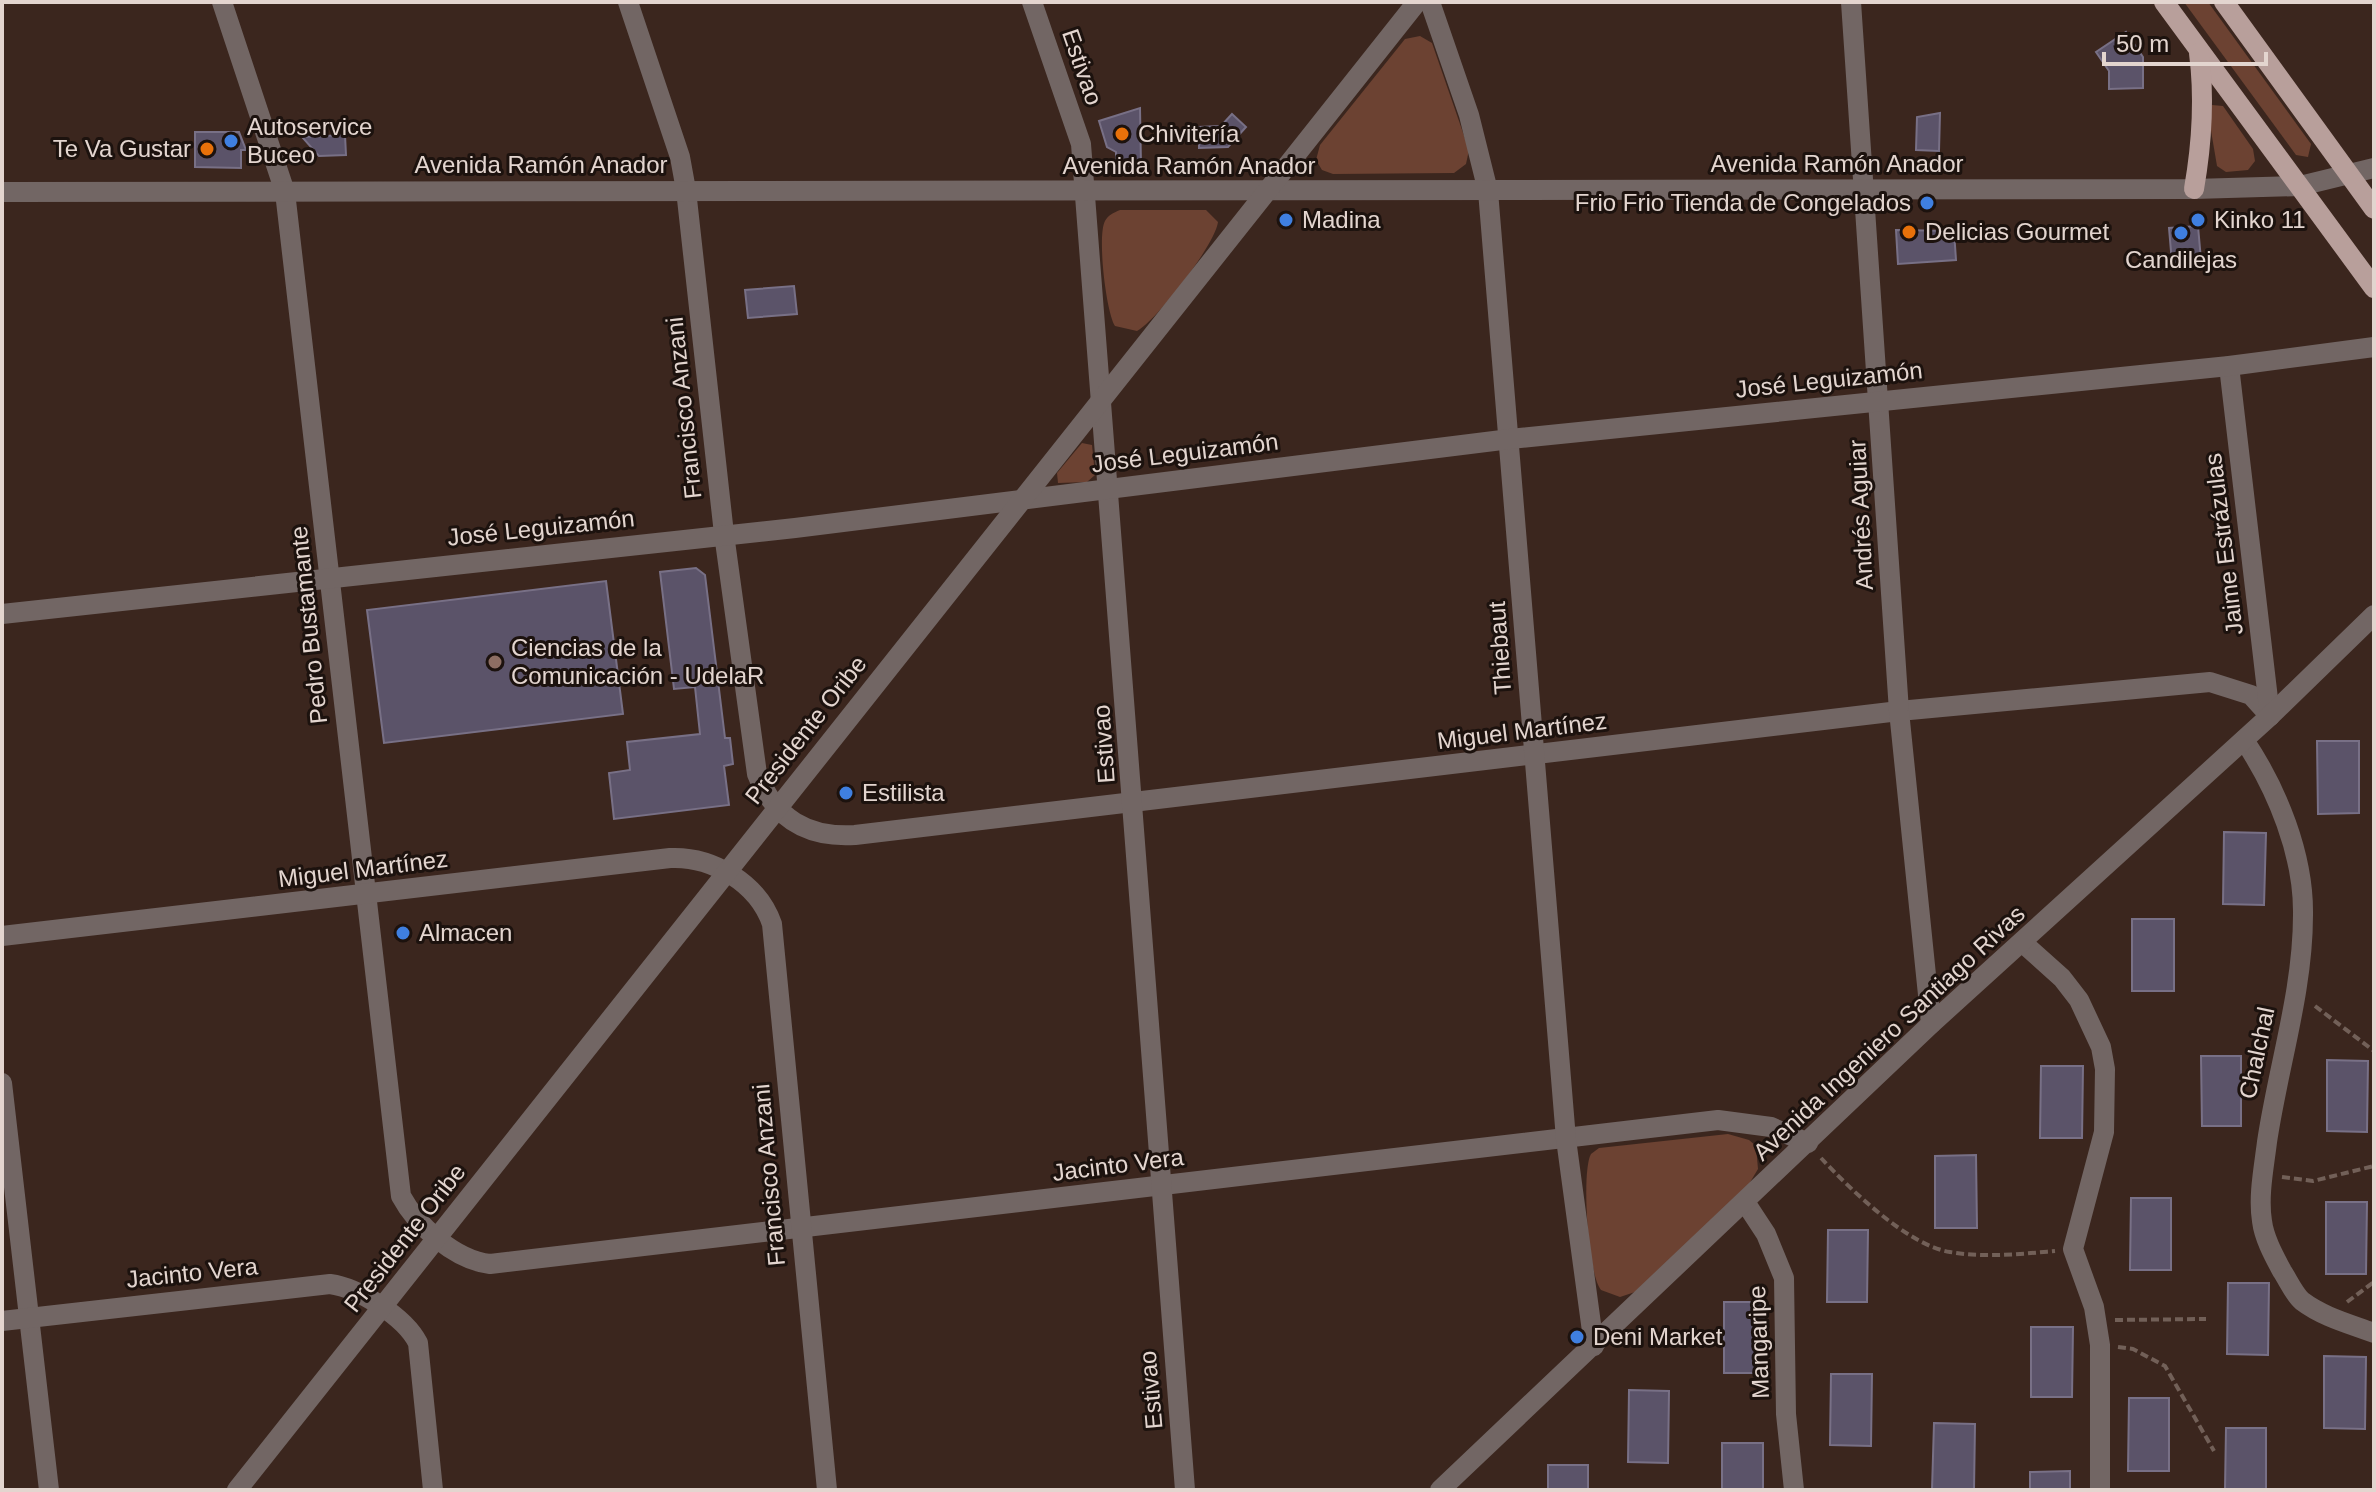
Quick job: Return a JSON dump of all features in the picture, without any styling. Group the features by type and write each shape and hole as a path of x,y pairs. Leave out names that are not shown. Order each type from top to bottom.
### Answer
{"main road":[{"path":"2164,2 2374,288"},
{"path":"2224,2 2374,209"},
{"path":"2194,189 2204,90 2198,49"}],"street":[{"name":"Francisco Anzani","path":"628,2 680,157 724,534 757,774 777,809"},
{"name":"Estivao","path":"1032,2 1081,144 1111,489 1185,1490"},
{"name":"Presidente Oribe","path":"237,1490 1417,2"},
{"name":"Thiebaut","path":"1430,2 1469,115 1488,191 1566,1139 1594,1346"},
{"name":"Andrés Aguiar","path":"1851,2 1899,711 1931,1024"},
{"name":"Pedro Bustamante","path":"229,4 285,192 401,1196 409,1211 438,1237"},
{"name":"Avenida Ramón Anador","path":"2,192 686,190 1085,193 2194,189 2300,186 2374,168"},
{"name":"José Leguizamón","path":"2,614 1020,500 1510,439 2229,366 2374,347"},
{"name":"Jaime Estrázulas","path":"2229,366 2270,716"},
{"name":"Avenida Ingeniero Santiago Rivas","path":"1440,1490 1931,1024 2270,716 2374,615"},
{"name":"Miguel Martínez","path":"777,809 790,821 812,833 833,836 1135,804 1899,711 2210,682 2251,695 2270,716"},
{"name":"Chalchal","path":"2244,740 2266,773 2301,878 2303,925 2296,995 2275,1087 2263,1175 2262,1221 2273,1254 2300,1300 2329,1316 2374,1333"},
{"name":"Miguel Martínez","path":"2,936 670,858 688,857 728,873"},
{"name":"Francisco Anzani","path":"728,873 761,901 772,924 827,1490"},
{"path":"2023,943 2062,978 2079,1000 2101,1047 2105,1069 2107,1096 2104,1132 2073,1249 2097,1320 2100,1345 2100,1490"},
{"path":"2,1083 49,1490"},
{"name":"Jacinto Vera","path":"438,1237 470,1259 490,1264 1735,1120 1771,1127 1808,1143"},
{"name":"Mangaripe","path":"1745,1202 1766,1234 1784,1278 1786,1414 1794,1490"},
{"name":"Jacinto Vera","path":"2,1321 330,1284 344,1286 381,1310"},
{"path":"381,1310 412,1332 418,1343 433,1490"}],"path":[{"path":"2296,995 2374,1051"},
{"path":"1808,1143 1849,1188 1899,1227 1947,1252 1999,1256 2073,1249"},
{"path":"2263,1175 2313,1181 2374,1166"},
{"path":"2329,1316 2374,1282"},
{"path":"2097,1320 2206,1319"},
{"path":"2100,1345 2133,1349 2165,1366 2214,1451"}],"shaded area":[{"path":"2184,2 2208,2 2311,144 2308,157 2296,155"},
{"path":"1420,36 1432,43 1469,150 1466,164 1454,173 1333,174 1322,170 1316,160 1320,145 1405,39"},
{"path":"2212,105 2223,106 2253,149 2255,161 2248,170 2226,172 2217,166 2208,113"},
{"path":"1120,210 1206,210 1218,222 1207,247 1184,281 1158,313 1137,331 1115,326 1106,291 1103,229 1108,217"},
{"path":"1082,443 1092,445 1095,475 1087,482 1058,483 1057,473"},
{"path":"1728,1134 1749,1140 1756,1146 1758,1169 1749,1184 1635,1292 1620,1297 1601,1290 1596,1281 1587,1223 1587,1180 1591,1154 1599,1148"}],"building":[{"path":"2126,32 2143,57 2143,88 2109,89 2109,71 2096,52"},
{"name":"Chivitería","path":"1140,108 1141,166 1116,166 1116,152 1107,147 1099,121"},
{"path":"1940,113 1939,151 1916,150 1917,117"},
{"path":"1232,114 1246,127 1228,147 1199,148 1199,127 1221,126"},
{"path":"195,132 239,132 246,150 241,150 241,168 195,167"},
{"path":"345,135 346,155 319,156 302,137"},
{"path":"2198,226 2201,260 2172,263 2169,228"},
{"path":"1896,230 1954,231 1956,260 1898,264"},
{"path":"794,286 797,314 748,318 745,290"},
{"path":"696,568 705,575 725,738 730,738 733,764 724,766 729,805 614,819 609,773 630,770 627,742 700,734 695,687 674,689 660,572"},
{"name":"Ciencias de la Comunicación - UdelaR","path":"606,581 623,714 384,743 367,610"},
{"path":"2317,741 2359,741 2359,813 2318,814"},
{"path":"2224,832 2266,833 2264,905 2223,904"},
{"path":"2132,919 2174,919 2174,991 2132,991"},
{"path":"2201,1056 2241,1056 2241,1126 2202,1126"},
{"path":"2327,1060 2368,1061 2367,1132 2327,1131"},
{"path":"2041,1066 2083,1066 2082,1138 2040,1138"},
{"path":"1976,1155 1977,1228 1935,1228 1935,1156"},
{"path":"2131,1198 2171,1198 2171,1270 2130,1270"},
{"path":"2326,1202 2367,1202 2366,1274 2326,1274"},
{"path":"1828,1230 1868,1230 1867,1302 1827,1302"},
{"path":"2228,1283 2269,1283 2268,1355 2227,1354"},
{"path":"1724,1302 1764,1302 1763,1373 1724,1373"},
{"path":"2031,1327 2073,1327 2072,1397 2031,1397"},
{"path":"2324,1356 2366,1357 2365,1429 2324,1428"},
{"path":"1831,1374 1872,1374 1871,1446 1830,1445"},
{"path":"1629,1390 1669,1391 1668,1463 1628,1462"},
{"path":"2129,1398 2169,1398 2169,1471 2128,1471"},
{"path":"1934,1423 1975,1424 1974,1490 1932,1490"},
{"path":"2226,1428 2266,1428 2266,1490 2225,1490"},
{"path":"1722,1443 1763,1443 1763,1490 1722,1490"},
{"path":"1548,1465 1588,1465 1588,1490 1548,1490"},
{"path":"2070,1471 2070,1490 2030,1490 2030,1472"}],"place":[{"name":"Chivitería","path":"1122,134"},
{"name":"Autoservice Buceo","path":"231,141"},
{"name":"Te Va Gustar","path":"207,149"},
{"name":"Frio Frio Tienda de Congelados","path":"1927,203"},
{"name":"Madina","path":"1286,220"},
{"name":"Kinko 11","path":"2198,220"},
{"name":"Delicias Gourmet","path":"1909,232"},
{"name":"Candilejas","path":"2181,233"},
{"name":"Ciencias de la Comunicación - UdelaR","path":"495,662"},
{"name":"Estilista","path":"846,793"},
{"name":"Almacen","path":"403,933"},
{"name":"Deni Market","path":"1577,1337"}]}
